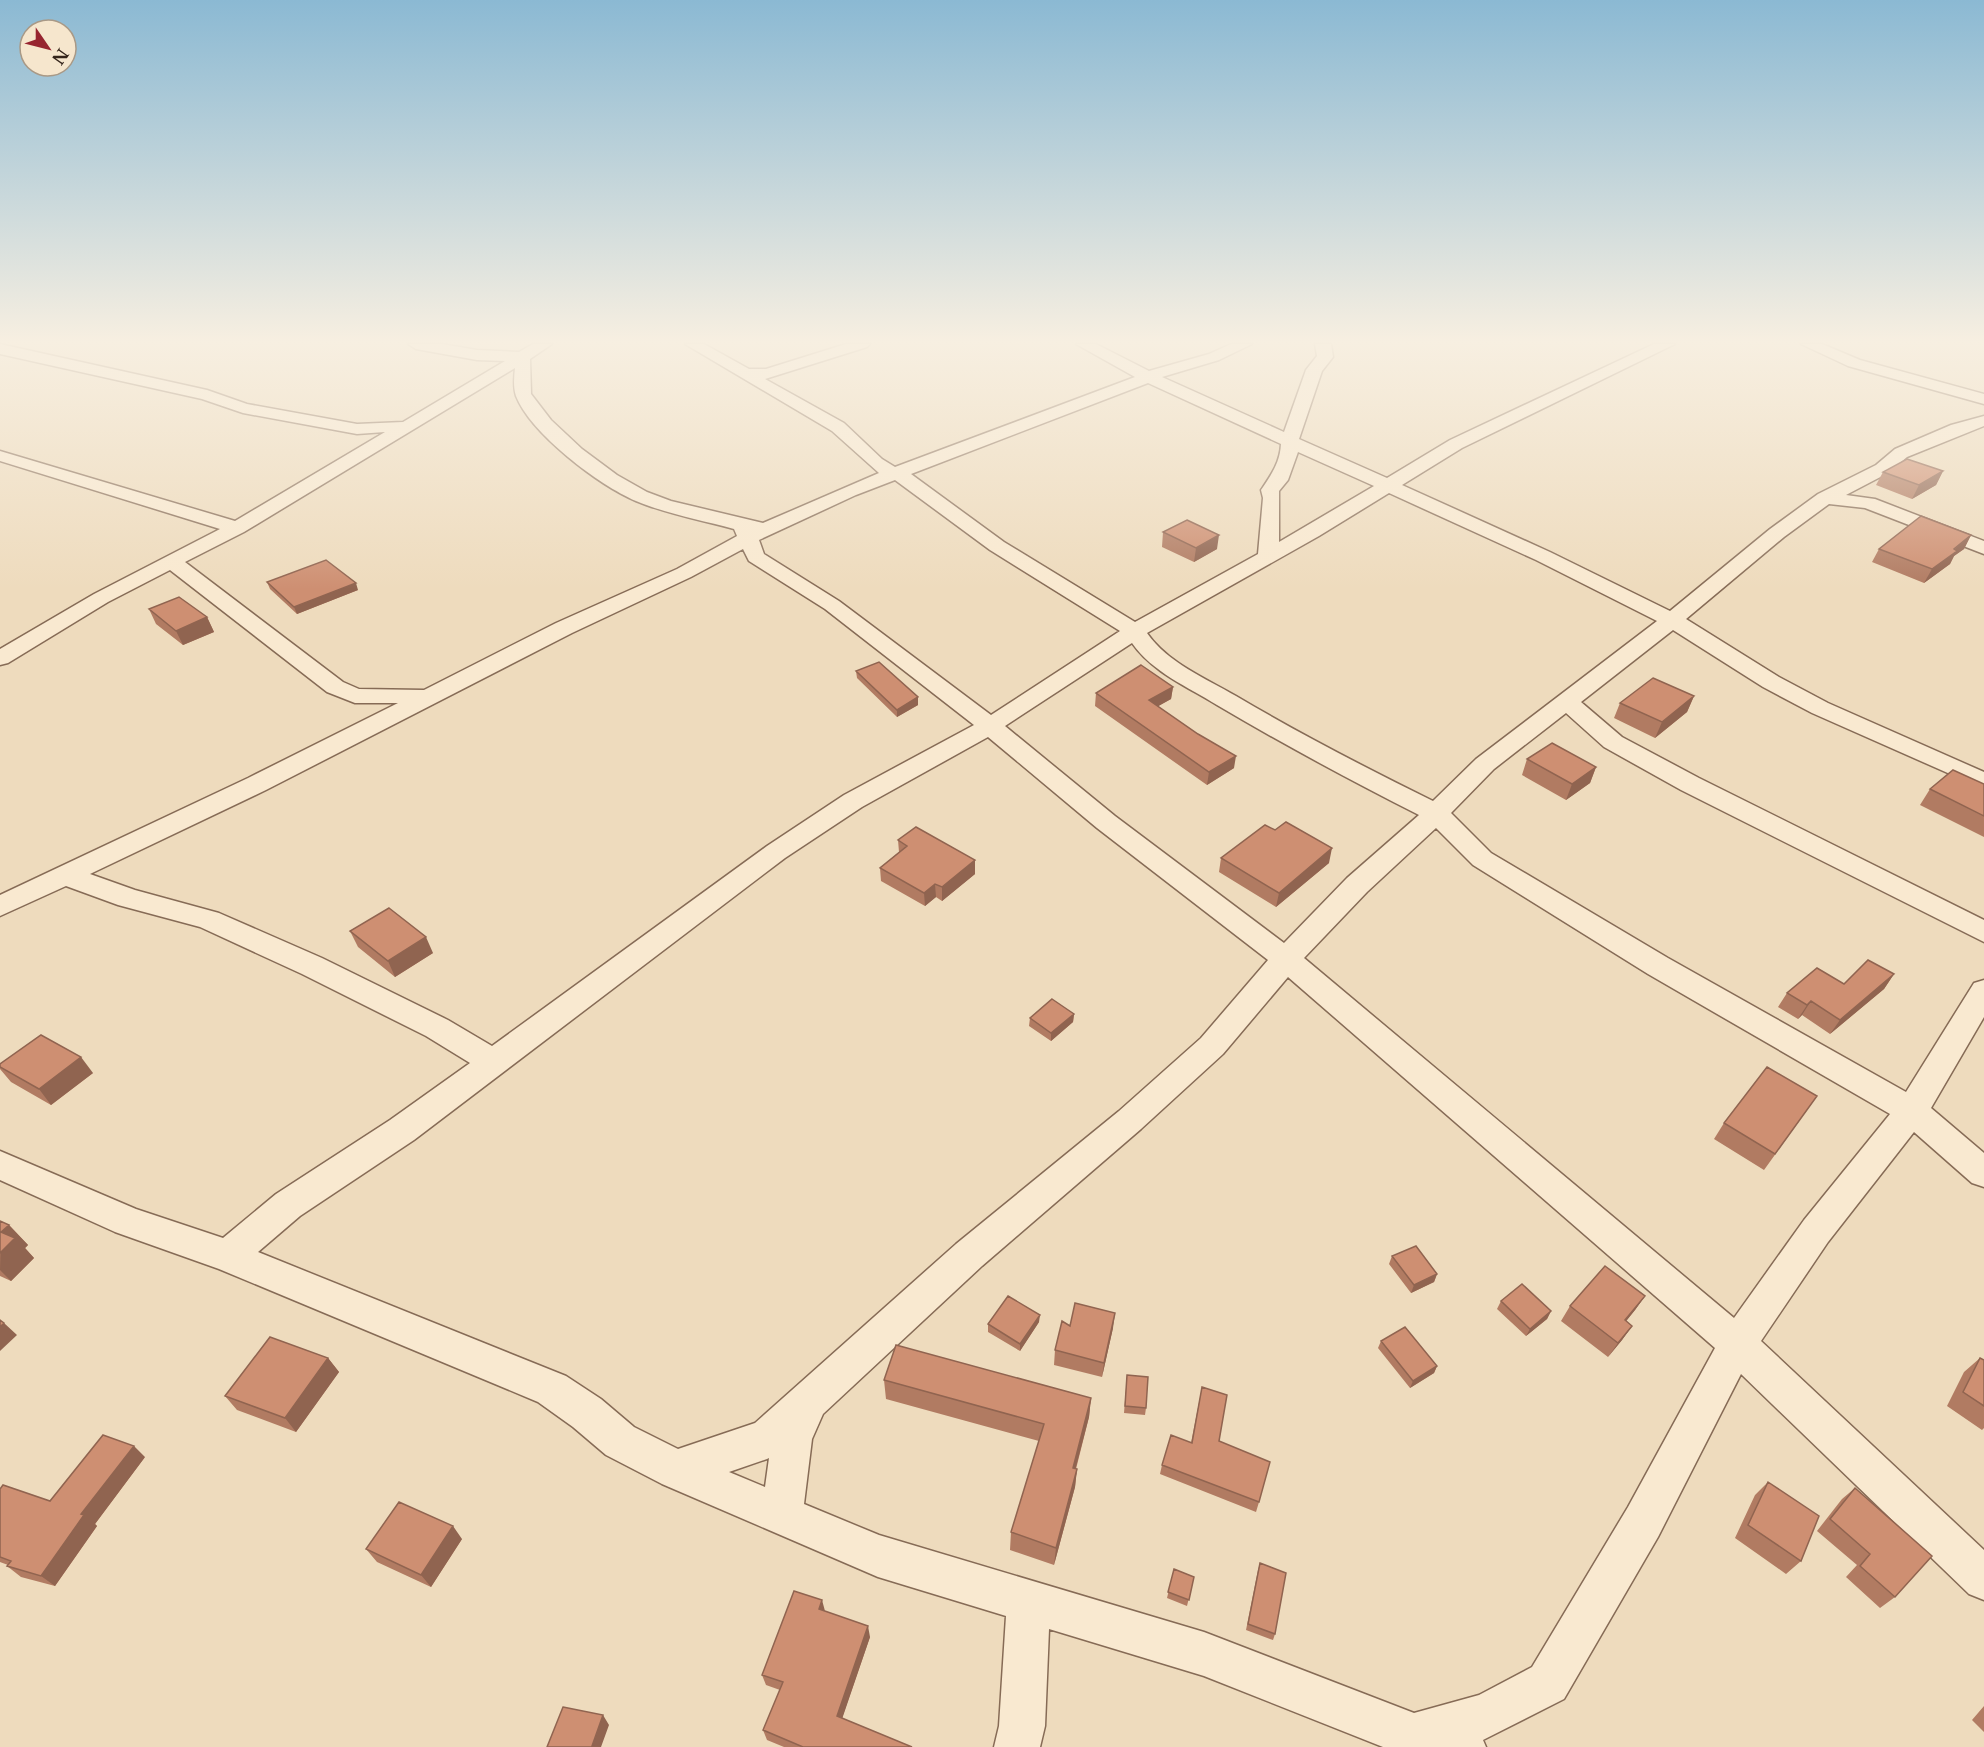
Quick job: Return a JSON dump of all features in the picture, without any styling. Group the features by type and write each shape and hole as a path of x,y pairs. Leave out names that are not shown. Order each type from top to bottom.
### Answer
{"street":[{"path":"338,426 357,429 392,426"},
{"path":"2,654 101,598 237,528 405,426"},
{"path":"545,426 613,480 639,496 748,540 989,726 1106,822 1286,959 1737,1344 1984,1580"},
{"path":"835,426 854,439 882,468 902,476 997,546 1135,631 1146,647 1171,668 1311,750 1436,813 1482,859 1658,966 1912,1112 1984,1173"},
{"path":"2,904 67,876 748,540 882,468 916,465 1020,426"},
{"path":"1256,426 1543,556 1672,620 1771,682 1820,708 1984,781"},
{"path":"1268,557 1272,498 1270,490 1279,480 1289,455 1290,441 1295,426"},
{"path":"228,1256 288,1205 402,1130 602,979 776,852 853,801 989,726 1084,667 1135,631 1268,557 1456,444 1495,426"},
{"path":"676,1470 767,1439 969,1255 1130,1120 1212,1046 1286,959 1357,885 1436,813 1485,764 1672,620 1777,533 1835,492 1882,469 1908,450 1974,426"},
{"path":"357,429 371,438 373,445"},
{"path":"0,456 84,478 131,496 237,528"},
{"path":"1835,492 1984,548"},
{"path":"172,562 335,687 355,696 429,696"},
{"path":"330,747 355,696"},
{"path":"1566,701 1613,742 1690,784 1984,932"},
{"path":"67,876 219,925 312,966 437,1028 494,1062"},
{"path":"1413,1736 1486,1716 1548,1683 1643,1522 1737,1344 1816,1231 1912,1112 1984,991"},
{"path":"0,1165 127,1221 228,1256 552,1389 587,1413 620,1441 676,1470 878,1556 1204,1654 1413,1736 1462,1747"},
{"path":"782,1516 792,1437 811,1398"},
{"path":"1017,1747 1022,1726 1029,1602"}],"building":[{"path":"1907,459 1943,471 1919,485 1883,472"},
{"path":"1921,516 1971,535 1954,549 1957,551 1932,569 1879,549"},
{"path":"1187,520 1219,535 1196,548 1163,532"},
{"path":"326,560 356,583 294,607 267,582"},
{"path":"179,597 207,617 176,631 149,609"},
{"path":"879,662 918,697 897,710 856,671"},
{"path":"1141,665 1173,687 1149,700 1198,734 1236,756 1209,772 1096,693"},
{"path":"1653,678 1694,696 1662,722 1620,703"},
{"path":"1552,743 1596,767 1572,784 1527,759"},
{"path":"1953,770 1984,784 1984,816 1930,789"},
{"path":"1286,822 1332,848 1279,893 1221,858 1265,825 1275,830"},
{"path":"916,827 975,860 942,887 935,884 924,893 880,868 907,846 898,840"},
{"path":"389,908 426,937 388,961 350,931"},
{"path":"1868,960 1894,974 1840,1020 1811,1001 1807,1005 1787,993 1817,968 1844,984"},
{"path":"1052,999 1074,1014 1051,1033 1030,1018"},
{"path":"41,1035 81,1057 39,1089 0,1067 0,1064"},
{"path":"1767,1067 1817,1096 1775,1154 1724,1123"},
{"path":"0,1221 9,1225 1,1232 15,1238 0,1253"},
{"path":"1416,1246 1437,1274 1414,1285 1392,1256"},
{"path":"1605,1266 1645,1296 1625,1320 1632,1326 1618,1343 1570,1306"},
{"path":"1522,1284 1551,1311 1530,1329 1501,1301"},
{"path":"1008,1296 1040,1315 1020,1344 988,1324"},
{"path":"1075,1303 1115,1313 1104,1363 1055,1350 1062,1321 1070,1326"},
{"path":"1405,1327 1437,1366 1413,1381 1381,1341"},
{"path":"270,1337 328,1358 285,1418 225,1396"},
{"path":"896,1345 1091,1398 1073,1468 1077,1469 1056,1548 1011,1532 1044,1424 884,1380"},
{"path":"1980,1358 1984,1360 1984,1406 1963,1392"},
{"path":"1127,1375 1148,1377 1146,1408 1125,1406"},
{"path":"1202,1387 1227,1395 1219,1441 1270,1462 1259,1502 1162,1465 1171,1435 1192,1443"},
{"path":"103,1435 134,1446 81,1514 84,1515 41,1576 7,1566 11,1561 0,1557 0,1489 3,1485 50,1501"},
{"path":"1768,1482 1819,1516 1801,1561 1748,1525"},
{"path":"1855,1488 1932,1556 1895,1597 1860,1566 1870,1554 1830,1519"},
{"path":"399,1502 453,1526 421,1575 366,1549"},
{"path":"1260,1563 1286,1573 1275,1634 1248,1624"},
{"path":"1174,1569 1194,1577 1189,1600 1168,1592"},
{"path":"794,1591 822,1600 819,1609 868,1626 837,1716 912,1747 803,1747 763,1730 783,1682 762,1675"},
{"path":"563,1707 603,1715 592,1746 595,1747 547,1747"}]}
